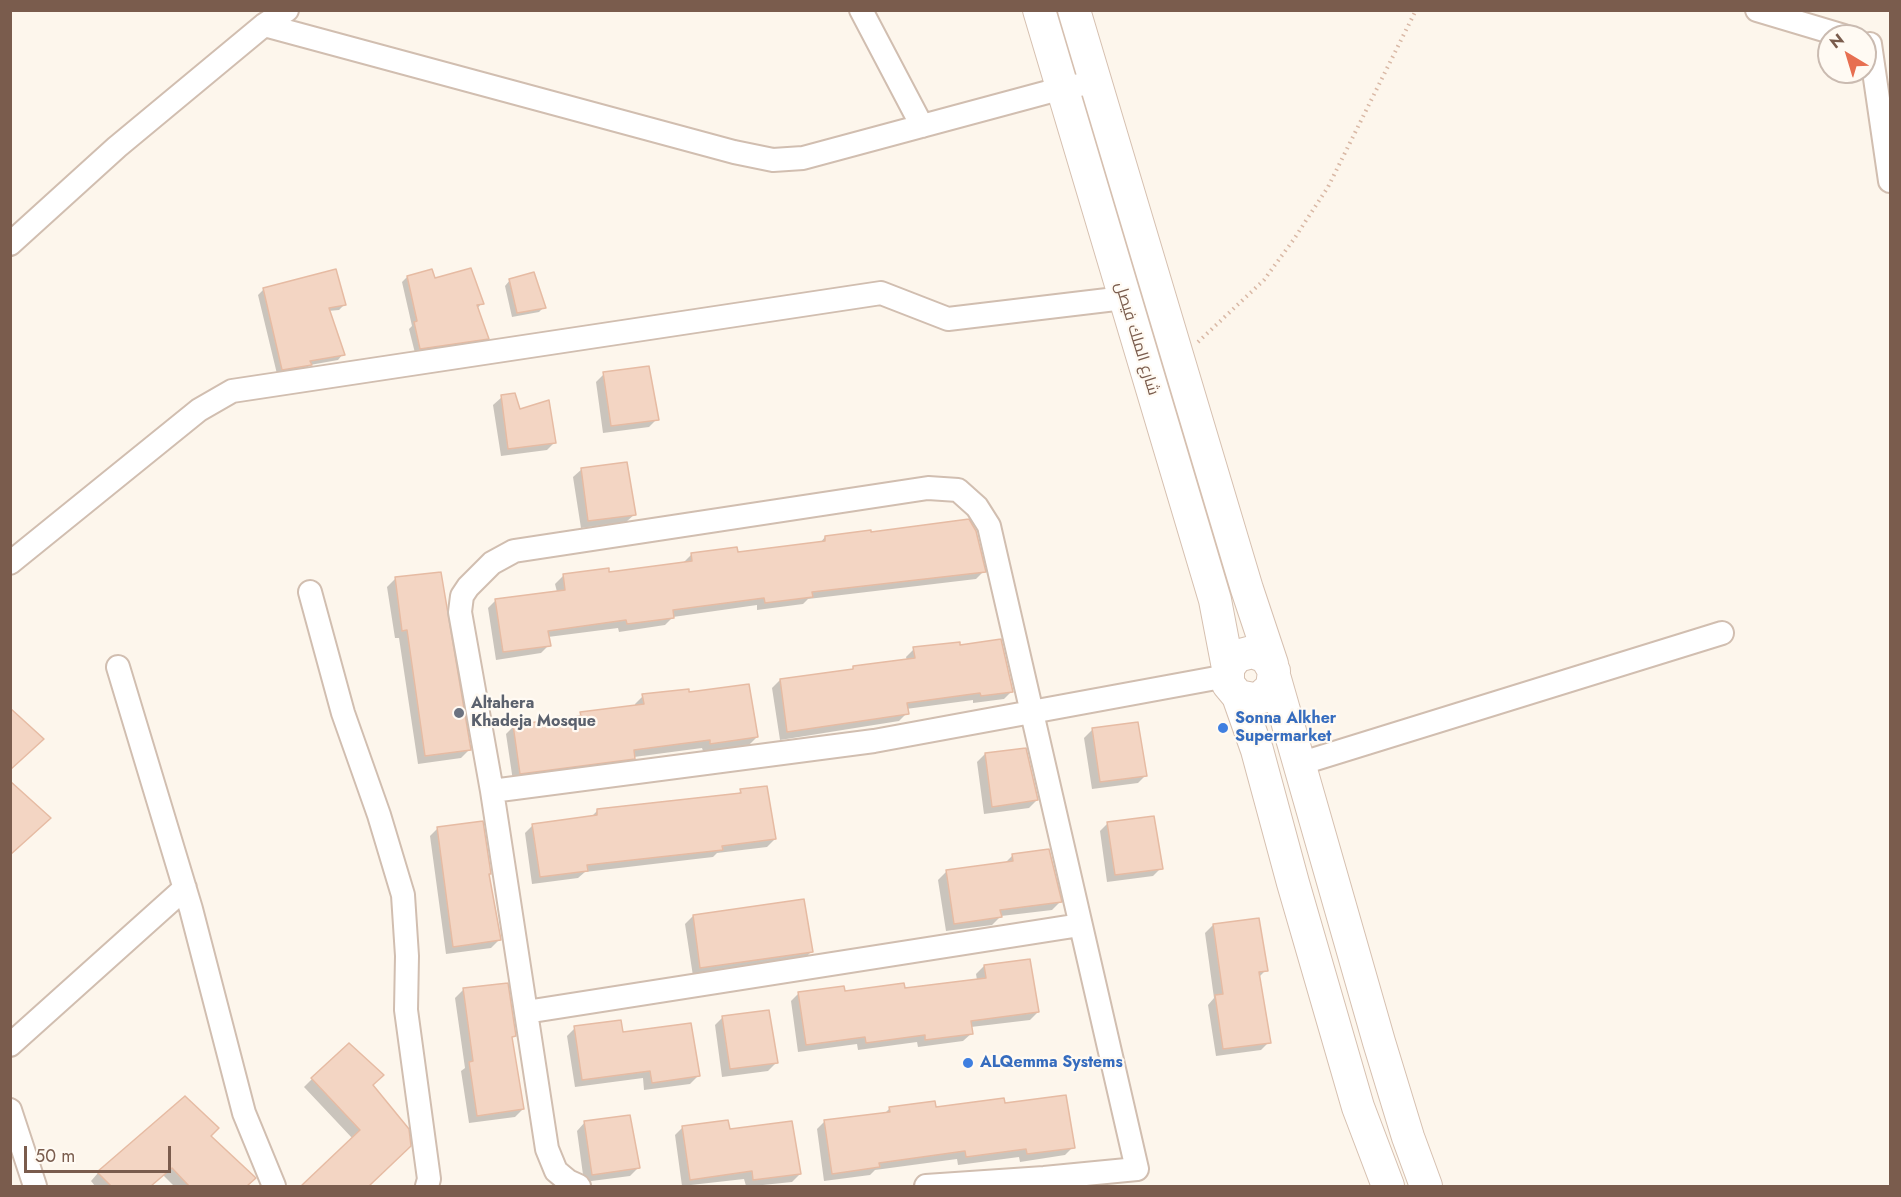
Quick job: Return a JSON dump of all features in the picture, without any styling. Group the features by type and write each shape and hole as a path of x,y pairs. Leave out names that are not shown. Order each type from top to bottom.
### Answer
{"main road":[{"name":"شارع الملك فيصل","path":"1039,10 1215,600 1231,680 1257,750 1358,1107 1388,1186"},
{"name":"شارع الملك فيصل","path":"1074,10 1273,671 1395,1095 1426,1186"},
{"path":"1231,680 1237,656 1252,652 1266,657 1273,671"}],"street":[{"path":"861,10 922,126"},
{"path":"1757,10 1817,28"},
{"path":"10,244 117,147 276,15 734,152 773,159 803,158 1063,88 1096,82"},
{"path":"1877,62 1890,181"},
{"path":"10,563 199,410 232,391 881,293 948,319 1124,298"},
{"path":"579,1186 556,1171 549,1156 492,791 460,607 465,591 492,563 514,551 928,488 958,490 977,507 989,526 1139,1178 1044,1178 926,1186"},
{"path":"310,592 344,713 379,815 403,895 406,1010 429,1179 427,1186"},
{"path":"1299,764 1722,633"},
{"path":"118,667 185,888 244,1113 274,1186"},
{"path":"492,791 874,741 1231,680"},
{"path":"10,1045 185,888"},
{"path":"526,1012 1080,925"},
{"path":"10,1110 35,1186"}],"path":[{"path":"1178,361 1264,280 1294,239 1328,187 1416,10"}],"building":[{"path":"471,268 484,304 477,305 489,339 420,349 414,322 417,321 407,276 432,269 435,278"},
{"path":"336,269 346,305 329,308 345,355 310,361 312,365 282,370 263,288"},
{"path":"534,272 546,308 517,313 509,279"},
{"path":"649,366 659,420 611,426 603,372"},
{"path":"515,393 520,409 549,400 556,443 508,449 501,395"},
{"path":"627,462 636,515 588,521 581,468"},
{"path":"969,519 976,531 986,572 812,592 813,597 765,603 764,598 673,610 674,618 627,624 626,620 548,631 551,646 503,652 495,599 565,590 563,574 609,568 609,572 692,561 691,553 737,547 738,552 825,541 825,536"},
{"path":"441,572 471,750 425,756 407,630 402,631 395,577"},
{"path":"1001,639 1013,692 981,696 980,693 907,703 909,714 787,732 780,679 915,658 913,647 960,642 960,645"},
{"path":"749,684 758,737 710,744 710,740 634,750 635,759 520,774 513,725 581,716 580,712 644,704 642,694 689,689 689,692"},
{"path":"10,708 44,739 10,770"},
{"path":"1138,722 1147,776 1100,782 1092,728"},
{"path":"1026,748 1038,800 992,807 985,753"},
{"path":"10,781 51,818 10,855"},
{"path":"767,786 776,839 722,846 723,850 587,865 588,871 540,877 532,824 597,815 597,809 741,793 740,789"},
{"path":"1154,816 1163,869 1115,875 1107,822"},
{"path":"483,821 491,874 489,874 501,940 453,947 437,827"},
{"path":"1049,849 1062,902 1000,910 1002,917 954,924 946,870 1013,861 1012,854"},
{"path":"804,899 813,952 700,968 693,915"},
{"path":"1259,918 1268,971 1259,972 1271,1043 1223,1049 1215,995 1223,994 1213,924"},
{"path":"1030,959 1039,1012 971,1021 973,1034 925,1040 925,1035 866,1043 865,1037 806,1045 798,992 844,986 845,991 904,983 905,988 986,978 984,965"},
{"path":"508,983 516,1036 512,1037 524,1109 477,1116 469,1062 473,1061 463,988"},
{"path":"769,1010 778,1063 730,1069 722,1016"},
{"path":"621,1020 623,1032 691,1023 700,1076 652,1083 650,1071 582,1080 574,1026"},
{"path":"349,1043 384,1075 373,1085 409,1129 411,1146 369,1186 301,1186 360,1130 311,1078"},
{"path":"1066,1095 1075,1148 1027,1154 1026,1149 966,1157 965,1151 879,1163 880,1167 832,1174 824,1120 890,1112 889,1107 935,1101 936,1107 1004,1098 1005,1103"},
{"path":"185,1096 219,1128 211,1136 256,1178 247,1186 189,1186 172,1168 151,1186 111,1186 97,1172"},
{"path":"630,1115 640,1168 592,1175 584,1121"},
{"path":"728,1120 730,1129 792,1121 801,1174 753,1180 752,1171 690,1180 682,1126"}],"place":[{"name":"Altahera Khadeja Mosque","path":"459,713"},
{"name":"Sonna Alkher Supermarket","path":"1223,728"},
{"name":"ALQemma Systems","path":"968,1063"}]}
